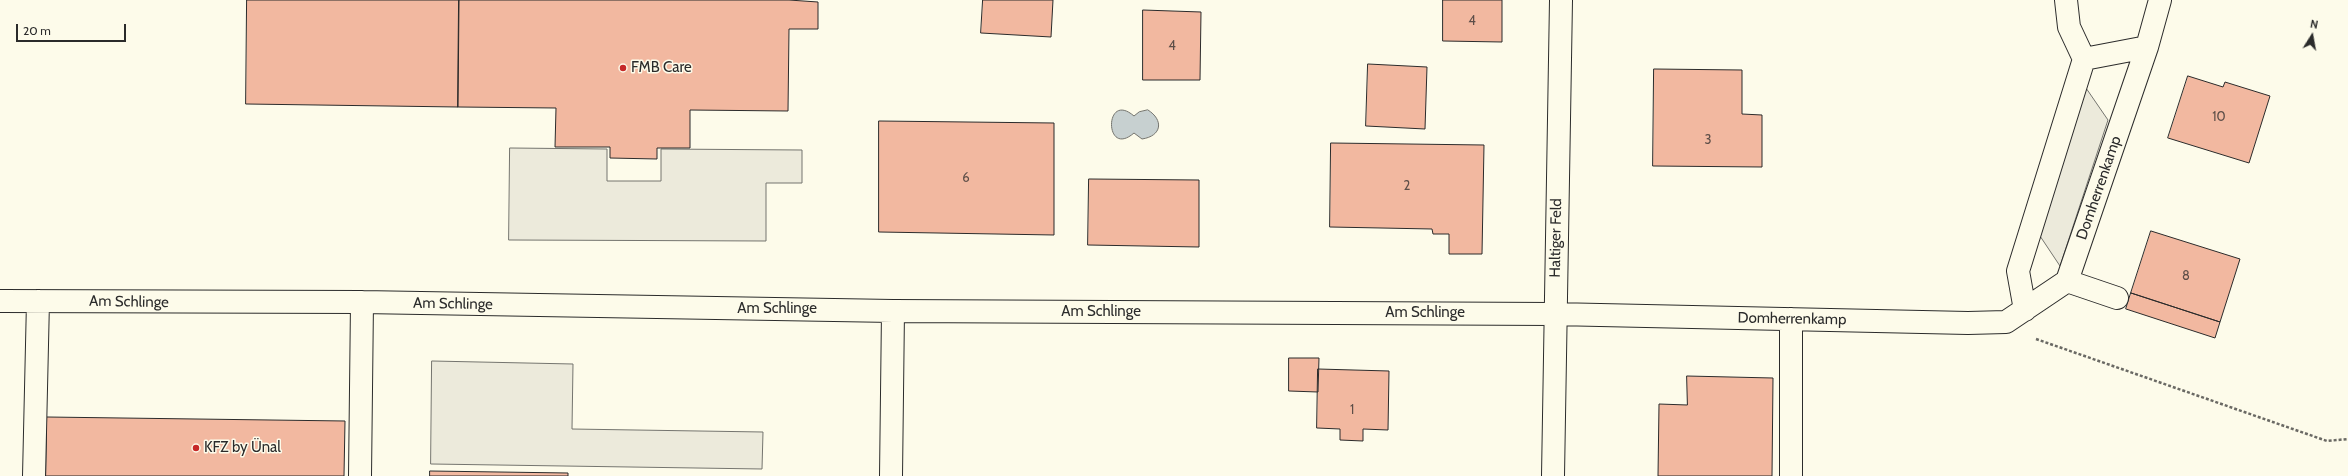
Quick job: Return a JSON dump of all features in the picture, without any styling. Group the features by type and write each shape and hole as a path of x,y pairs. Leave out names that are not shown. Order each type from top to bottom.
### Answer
{"street":[{"name":"Haltiger Feld","path":"1553,476 1554,314 1561,0"},
{"path":"2025,310 2018,272 2084,59 2069,27 2066,0"},
{"name":"Domherrenkamp","path":"2067,281 2147,48 2160,0"},
{"path":"2084,59 2147,48"},
{"path":"2006,322 2067,281 2117,298"},
{"name":"Am Schlinge","path":"0,301 362,302 893,311 1554,314"},
{"path":"34,476 38,301"},
{"path":"360,476 362,302"},
{"path":"892,476 893,311"},
{"name":"Domherrenkamp","path":"1554,314 1791,320 1968,323 2006,322"},
{"path":"1791,320 1791,476"}],"path":[{"path":"2006,322 2030,337 2327,441 2348,439"}],"shaded area":[{"path":"2086,88 2108,120 2060,266 2038,233"},
{"path":"1124,110 1134,116 1139,112 1148,110 1157,118 1158,127 1154,135 1142,139 1134,133 1124,139 1117,138 1113,132 1112,124 1113,117 1117,111"},
{"path":"510,148 607,149 607,181 661,181 661,149 802,150 802,183 766,183 766,241 509,240"},
{"path":"432,361 573,364 572,429 763,432 762,469 431,464"}],"building":[{"path":"247,0 459,0 458,107 246,104"},
{"name":"FMB Care","path":"459,0 789,0 818,2 818,29 789,29 788,111 690,110 690,148 657,148 657,159 610,158 610,147 555,147 556,108 458,107"},
{"path":"983,0 1053,0 1051,37 981,33"},
{"path":"1443,0 1502,0 1502,42 1443,41"},
{"path":"1143,10 1201,12 1200,80 1143,80"},
{"path":"1368,64 1427,67 1425,129 1366,126"},
{"path":"1654,69 1742,70 1742,114 1762,115 1762,167 1653,166"},
{"path":"2188,76 2223,87 2225,82 2270,96 2249,163 2168,138"},
{"path":"879,121 1054,123 1054,235 879,232"},
{"path":"1331,143 1484,145 1482,254 1449,254 1449,234 1433,234 1432,229 1330,227"},
{"path":"1089,179 1199,180 1199,247 1088,245"},
{"path":"2151,231 2240,259 2220,322 2131,293"},
{"path":"2131,293 2220,322 2215,338 2126,309"},
{"path":"1289,358 1319,358 1318,392 1289,391"},
{"path":"1318,369 1389,371 1388,430 1363,429 1363,441 1340,440 1340,429 1317,428"},
{"path":"1687,376 1773,378 1772,476 1658,476 1659,404 1687,405"},
{"name":"KFZ by Ünal","path":"47,417 345,421 344,476 46,476"},
{"path":"430,471 568,473 568,476 430,476"}],"place":[{"name":"FMB Care","path":"623,68"},
{"name":"KFZ by Ünal","path":"196,448"}]}
